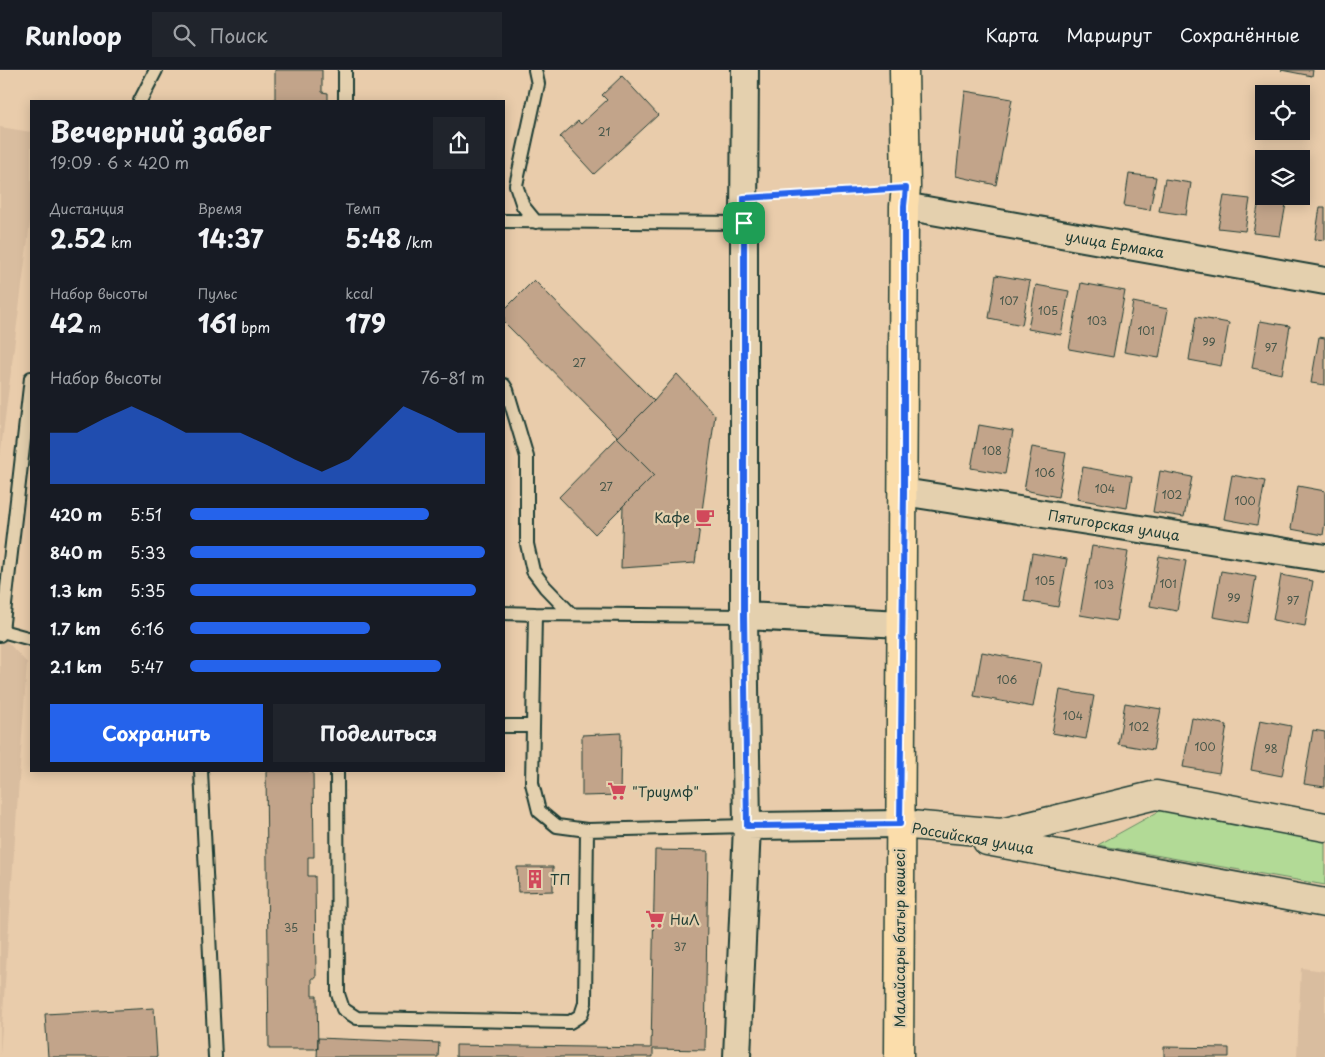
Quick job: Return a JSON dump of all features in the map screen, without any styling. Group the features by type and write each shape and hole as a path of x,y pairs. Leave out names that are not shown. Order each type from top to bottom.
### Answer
{"main road":[{"name":"Малайсары батыр көшесі","path":"899,1057 904,492 904,70"}],"street":[{"path":"737,1057 747,826 744,616 745,70"},
{"name":"улица Ермака","path":"905,197 1325,281"},
{"name":"Пятигорская улица","path":"904,492 1325,558"},
{"path":"744,616 902,624"},
{"name":"Российская улица","path":"900,824 1001,833 1156,795 1325,827"},
{"path":"747,826 900,824"},
{"name":"Российская улица","path":"900,824 1325,903"}],"lane":[{"path":"141,100 156,70"},
{"path":"345,70 345,100"},
{"path":"534,70 538,84 516,185 523,206 536,222"},
{"path":"505,221 536,222 744,210"},
{"path":"30,386 1,633 30,639"},
{"path":"505,387 527,457 527,544 533,571 545,587 571,614"},
{"path":"505,613 744,616"},
{"path":"534,614 532,783 539,811 557,826 587,830 747,826"},
{"path":"505,726 532,726"},
{"path":"201,772 215,1057"},
{"path":"337,772 338,994 344,1009 357,1018 570,1022 581,1015 585,1003 587,830"}],"path":[{"path":"744,210 905,197"}],"shaded area":[{"path":"0,127 30,132 30,223 0,457"},
{"path":"0,634 27,663 0,1056"},
{"path":"1301,968 1325,971 1325,1057 1297,1057"}],"green space":[{"path":"1163,809 1325,839 1325,885 1098,845"}],"building":[{"path":"275,70 322,70 322,92 328,93 328,100 275,100"},
{"path":"1281,70 1313,70 1312,76"},
{"path":"622,76 658,115 594,174 560,137 578,121 581,124 607,100 602,95"},
{"path":"965,91 1012,99 996,185 956,176"},
{"path":"1129,174 1156,177 1150,210 1124,206"},
{"path":"1165,179 1191,183 1186,215 1159,211"},
{"path":"1224,196 1250,199 1245,231 1218,228"},
{"path":"1258,205 1286,205 1280,236 1253,233"},
{"path":"1320,207 1325,207 1325,240 1315,239"},
{"path":"996,275 1030,281 1022,325 989,318"},
{"path":"534,280 654,401 618,437 505,323 505,309"},
{"path":"1081,283 1125,291 1113,357 1069,349"},
{"path":"1036,285 1069,291 1061,335 1028,329"},
{"path":"1133,302 1168,309 1159,358 1124,352"},
{"path":"1196,317 1229,323 1221,366 1189,360"},
{"path":"1260,321 1290,326 1282,374 1252,368"},
{"path":"1319,337 1325,338 1325,385 1311,383"},
{"path":"677,374 715,415 695,563 621,568 623,506 654,475 617,438 654,401"},
{"path":"979,425 1013,431 1005,474 971,468"},
{"path":"617,438 654,475 595,534 559,497"},
{"path":"1032,447 1066,453 1058,497 1024,490"},
{"path":"1083,467 1132,476 1127,508 1077,499"},
{"path":"1160,471 1192,477 1184,517 1153,512"},
{"path":"1232,475 1265,481 1257,525 1224,519"},
{"path":"1298,486 1325,491 1323,535 1291,529"},
{"path":"1092,546 1128,552 1116,621 1080,615"},
{"path":"1032,553 1067,559 1058,607 1024,601"},
{"path":"1159,556 1186,561 1177,611 1150,606"},
{"path":"1221,571 1256,577 1248,623 1213,617"},
{"path":"1281,575 1313,581 1305,626 1273,620"},
{"path":"982,652 1041,663 1033,707 974,696"},
{"path":"1060,690 1094,696 1086,739 1052,733"},
{"path":"1125,703 1161,709 1153,750 1118,744"},
{"path":"1192,718 1227,725 1219,773 1183,767"},
{"path":"1260,720 1291,726 1282,776 1251,770"},
{"path":"1313,730 1325,732 1325,787 1304,784"},
{"path":"621,733 620,795 582,796 582,735"},
{"path":"266,772 313,772 314,857 308,857 308,876 315,876 316,978 312,978 312,996 317,996 318,1049 269,1049"},
{"path":"655,850 708,851 705,1050 653,1049 653,1057 456,1057 456,1045 651,1048"},
{"name":"ТП","path":"517,867 553,867 553,891 518,892"},
{"path":"154,1008 157,1057 48,1057 45,1014"},
{"path":"318,1038 439,1043 438,1057 317,1057"},
{"path":"1164,1047 1229,1048 1229,1057 1164,1057"}],"place":[{"name":"Кафе","path":"705,517"},
{"name":"\"Триумф\"","path":"617,791"},
{"name":"ТП","path":"535,879"},
{"name":"НиЛ","path":"655,919"}],"route":[{"path":"906,188 904,206 904,492 900,824 747,826 744,616 744,223 744,198 906,188"}]}
